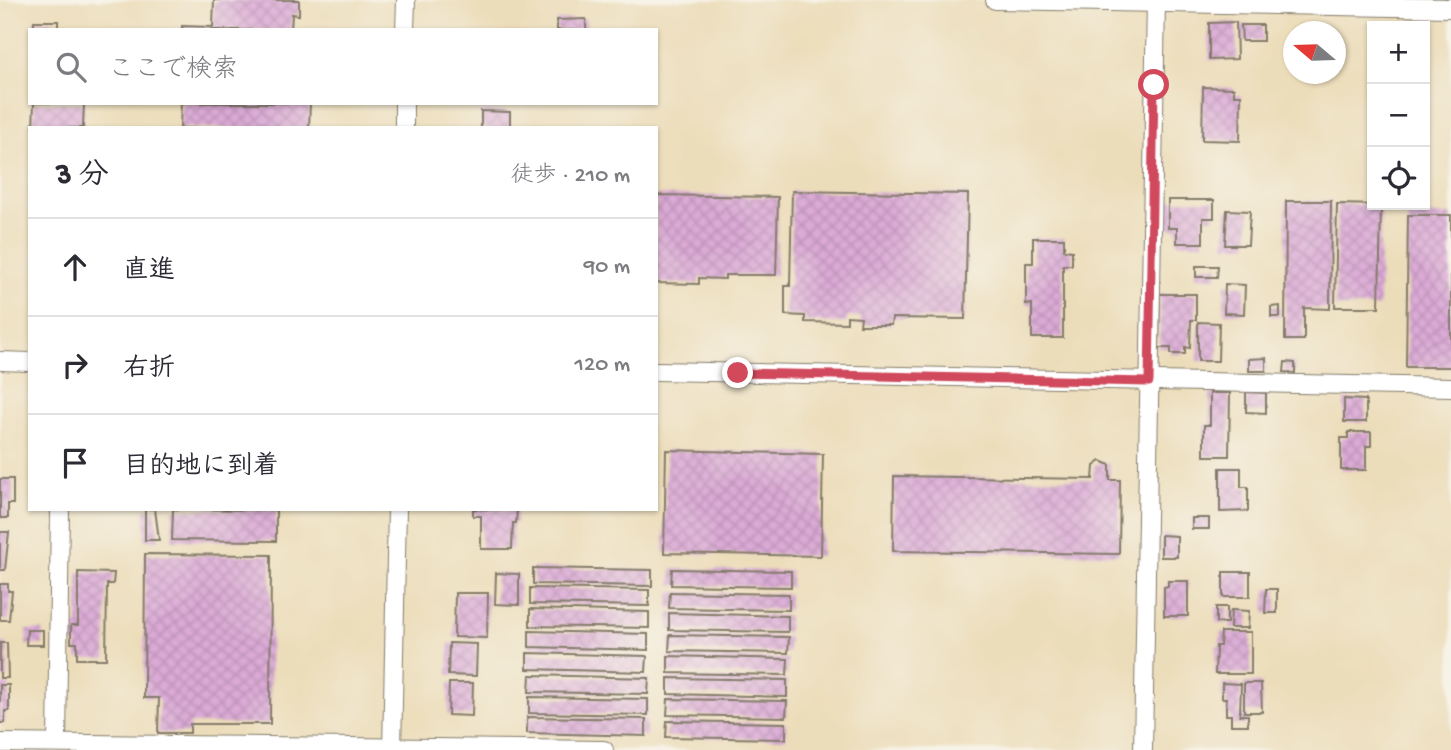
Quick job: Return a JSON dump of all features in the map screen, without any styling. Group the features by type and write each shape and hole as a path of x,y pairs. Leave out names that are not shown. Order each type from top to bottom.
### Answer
{"street":[{"path":"405,0 405,28"},
{"path":"995,0 1451,8"},
{"path":"1143,750 1156,2"},
{"path":"404,105 404,126"},
{"path":"0,361 28,362"},
{"path":"658,371 1451,387"},
{"path":"57,743 60,511"},
{"path":"392,748 397,511"},
{"path":"0,743 604,750"}],"building":[{"path":"214,0 299,0 299,15 292,14 291,28 182,28 182,26 213,27"},
{"path":"586,19 586,28 557,28 557,20"},
{"path":"34,21 58,21 58,28 34,28"},
{"path":"1236,22 1237,59 1209,60 1209,23"},
{"path":"1241,25 1263,25 1263,41 1242,41"},
{"path":"1203,87 1234,88 1234,95 1241,95 1240,141 1202,140"},
{"path":"34,105 84,105 83,126 33,126"},
{"path":"181,105 310,105 309,126 180,126"},
{"path":"481,111 510,112 510,126 481,126"},
{"path":"792,191 968,194 965,319 892,318 891,325 860,325 861,317 847,316 847,323 805,322 805,316 785,315 785,286 790,286"},
{"path":"658,195 778,197 776,275 699,278 699,284 658,283"},
{"path":"1168,200 1214,200 1214,218 1203,218 1203,243 1177,243 1177,228 1168,228"},
{"path":"1286,201 1331,201 1330,309 1304,308 1304,340 1285,340"},
{"path":"1337,204 1367,205 1367,210 1381,210 1379,307 1335,307"},
{"path":"1227,210 1250,211 1248,245 1225,245"},
{"path":"1408,215 1451,215 1451,367 1406,367"},
{"path":"1033,238 1064,238 1064,250 1072,251 1072,265 1063,265 1063,338 1032,338 1032,304 1026,305 1026,263 1033,263"},
{"path":"1196,266 1218,266 1217,277 1196,277"},
{"path":"1225,284 1245,285 1244,314 1224,313"},
{"path":"1160,294 1196,294 1196,320 1191,320 1190,348 1185,347 1185,354 1171,354 1171,348 1159,348"},
{"path":"1280,306 1280,317 1271,317 1271,307"},
{"path":"1198,322 1219,323 1218,361 1198,361"},
{"path":"1266,358 1266,371 1249,371 1249,359"},
{"path":"1285,362 1295,363 1295,373 1284,372"},
{"path":"1246,392 1266,393 1266,413 1246,412"},
{"path":"1210,393 1230,393 1229,456 1204,456 1204,425 1210,425"},
{"path":"1344,399 1366,400 1366,422 1344,422"},
{"path":"1348,432 1371,432 1371,446 1366,446 1366,470 1341,470 1341,438 1348,438"},
{"path":"666,450 823,454 821,556 664,553"},
{"path":"1101,461 1110,465 1110,480 1120,480 1119,554 893,551 894,476 1093,479 1094,466"},
{"path":"1220,468 1241,468 1241,487 1248,487 1248,511 1220,512"},
{"path":"0,479 13,479 13,504 8,504 8,518 0,518"},
{"path":"145,511 155,511 159,540 145,540"},
{"path":"173,511 276,511 276,541 172,540"},
{"path":"473,511 517,511 516,523 513,523 512,549 481,549 481,516 473,516"},
{"path":"1192,518 1209,518 1209,529 1192,529"},
{"path":"0,532 9,532 5,570 0,570"},
{"path":"1161,535 1177,536 1177,557 1161,557"},
{"path":"145,554 271,555 270,724 190,724 190,733 158,733 159,698 144,698"},
{"path":"533,568 652,570 652,586 533,584"},
{"path":"672,569 791,571 791,587 671,585"},
{"path":"78,572 114,573 113,584 107,584 106,659 77,659 77,643 71,643 71,625 78,625"},
{"path":"1223,572 1250,572 1250,597 1223,597"},
{"path":"496,573 519,574 519,605 495,604"},
{"path":"1168,581 1188,581 1188,616 1164,616 1164,587 1168,586"},
{"path":"0,584 8,584 8,591 12,591 9,620 0,620"},
{"path":"530,588 649,590 649,606 530,604"},
{"path":"1266,589 1277,589 1277,613 1265,613"},
{"path":"670,592 789,594 789,610 669,608"},
{"path":"455,593 488,593 487,638 454,637"},
{"path":"1216,607 1227,607 1227,623 1216,623"},
{"path":"530,609 649,612 649,628 530,626"},
{"path":"1231,610 1249,611 1248,628 1230,628"},
{"path":"669,613 788,616 788,632 669,630"},
{"path":"27,630 43,630 43,645 26,645"},
{"path":"529,631 648,634 648,650 529,647"},
{"path":"1221,632 1251,632 1251,674 1215,674 1216,646 1220,646"},
{"path":"670,635 789,637 788,653 669,651"},
{"path":"0,643 7,643 8,678 0,678"},
{"path":"449,643 477,644 476,676 448,675"},
{"path":"527,653 647,656 646,672 527,669"},
{"path":"668,656 788,659 787,675 668,673"},
{"path":"530,675 649,678 648,694 529,692"},
{"path":"668,678 787,680 787,697 668,694"},
{"path":"449,683 473,683 472,716 448,715"},
{"path":"1222,683 1241,684 1240,715 1248,715 1248,725 1231,725 1231,715 1226,715 1226,698 1222,698"},
{"path":"1244,683 1261,683 1262,712 1244,712"},
{"path":"0,685 9,685 9,711 5,711 5,723 0,723"},
{"path":"529,697 648,699 648,715 529,713"},
{"path":"668,699 787,701 786,717 667,715"},
{"path":"527,717 646,719 646,736 527,733"},
{"path":"667,721 786,723 786,739 666,737"}],"route":[{"path":"738,373 1149,382 1154,85"}]}
